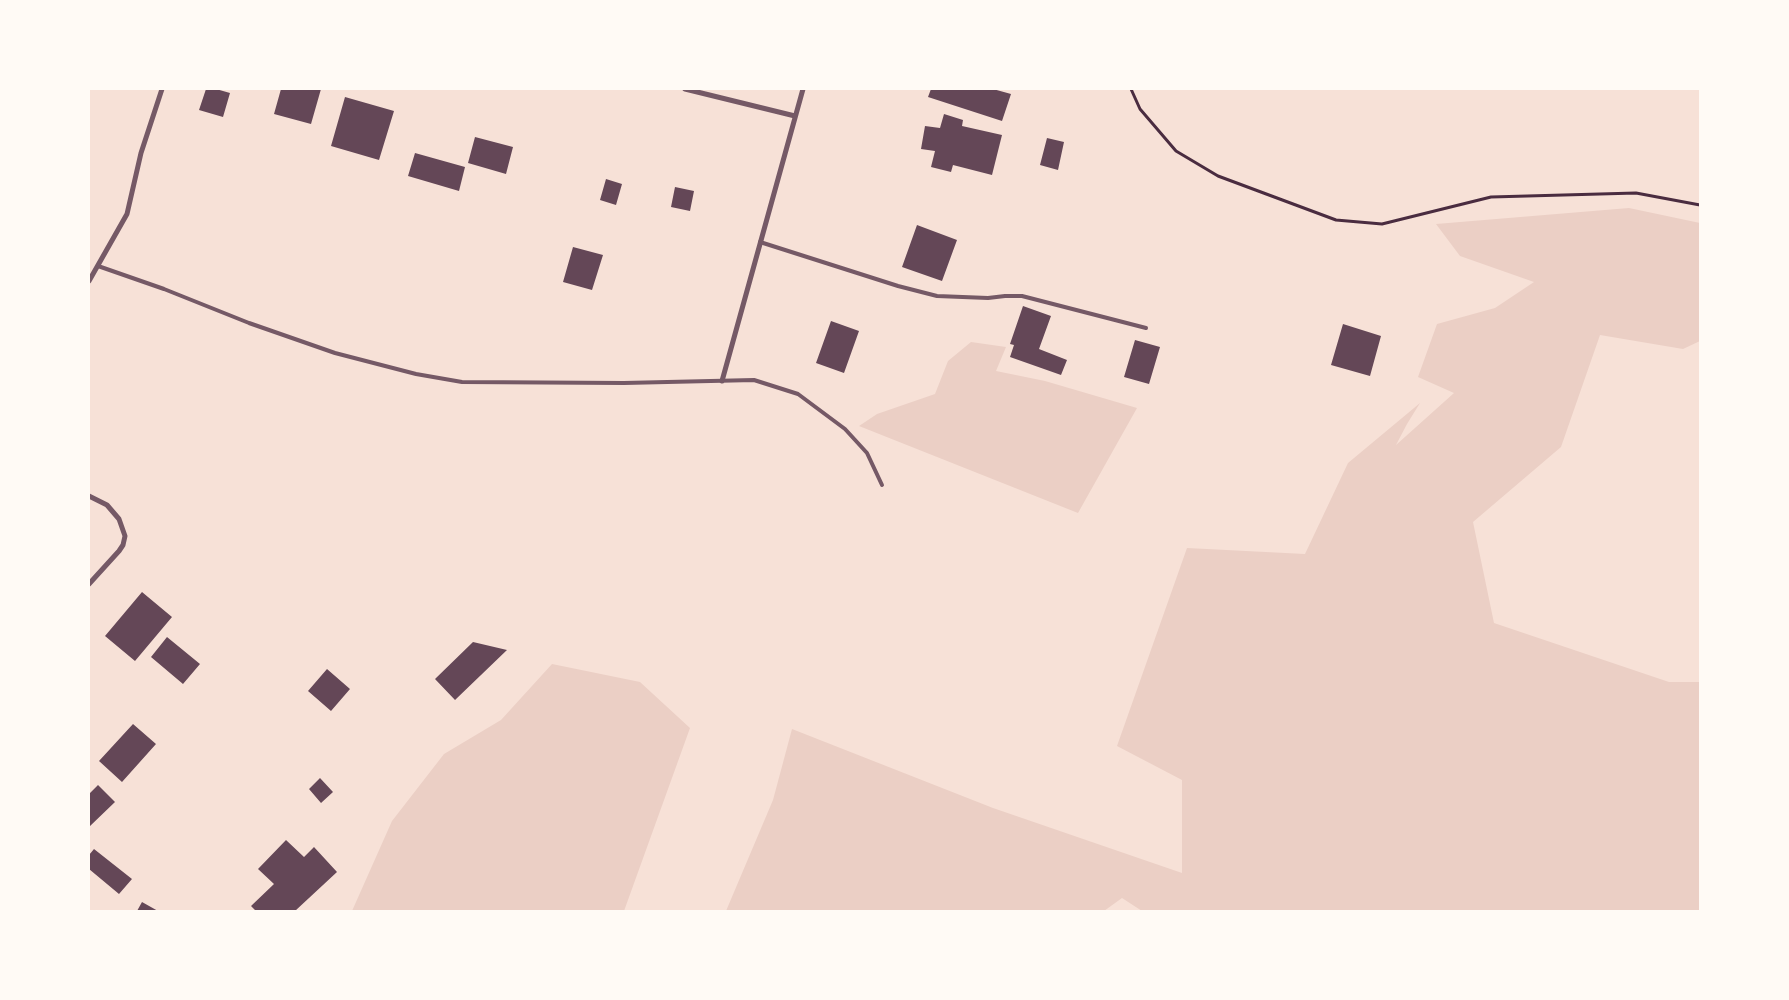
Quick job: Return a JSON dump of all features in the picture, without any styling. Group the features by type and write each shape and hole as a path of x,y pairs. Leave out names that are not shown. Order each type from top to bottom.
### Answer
{"street":[{"path":"89,281 127,214 141,153 162,89"},
{"path":"684,89 794,116"},
{"path":"722,381 803,89"},
{"path":"89,496 107,505 119,519 125,536 119,551 89,584"}],"lane":[{"path":"760,242 898,286 937,296 988,298 1022,296 1146,328"},
{"path":"98,266 335,353 416,374 462,382 624,383 754,380 798,394 845,429 867,453 882,486"}],"path":[{"path":"1131,89 1140,109 1176,151 1218,176 1336,220 1382,224 1491,197 1636,193 1700,205"}],"shaded area":[{"path":"1629,208 1700,223 1700,341 1683,349 1600,335 1561,447 1473,522 1494,623 1669,682 1700,682 1700,911 1142,911 1122,898 1104,911 726,911 773,800 792,729 993,808 1182,873 1182,780 1117,746 1187,548 1305,554 1348,463 1420,403 1396,445 1454,393 1418,377 1437,324 1495,308 1534,282 1460,256 1436,224"},
{"path":"971,342 1006,347 996,371 1045,381 1137,408 1078,513 859,426 877,414 935,394 948,361"},
{"path":"552,664 640,682 690,728 624,911 352,911 392,821 444,754 501,720"}],"building":[{"path":"206,89 216,89 230,93 223,117 199,110"},
{"path":"281,89 321,89 311,124 274,114"},
{"path":"931,89 993,89 1011,94 1002,121 928,97"},
{"path":"345,97 394,111 379,160 331,146"},
{"path":"944,114 963,120 962,126 1002,135 992,175 953,165 951,172 931,167 935,151 921,149 925,126 940,128"},
{"path":"475,137 513,147 506,174 468,163"},
{"path":"1047,138 1064,142 1058,170 1040,165"},
{"path":"415,153 465,167 459,191 408,176"},
{"path":"606,179 622,184 616,205 600,200"},
{"path":"675,187 694,191 690,211 671,207"},
{"path":"917,225 957,240 942,281 902,267"},
{"path":"573,247 603,255 592,290 563,282"},
{"path":"1023,306 1051,316 1039,349 1067,360 1061,375 1010,357 1014,345 1010,344"},
{"path":"831,321 859,331 844,373 816,363"},
{"path":"1343,324 1381,336 1370,376 1331,365"},
{"path":"1135,340 1160,347 1149,384 1124,377"},
{"path":"142,592 172,617 135,661 105,636"},
{"path":"167,637 200,664 183,684 151,657"},
{"path":"473,642 507,650 455,700 435,679"},
{"path":"327,669 350,689 331,711 308,691"},
{"path":"133,724 156,744 122,782 99,761"},
{"path":"320,778 333,792 321,803 309,789"},
{"path":"98,785 115,802 89,827 89,794"},
{"path":"286,840 304,857 314,847 337,872 295,911 256,911 251,906 274,884 258,869"},
{"path":"94,849 132,879 119,894 89,869 89,855"},
{"path":"142,902 158,911 137,911"}]}
